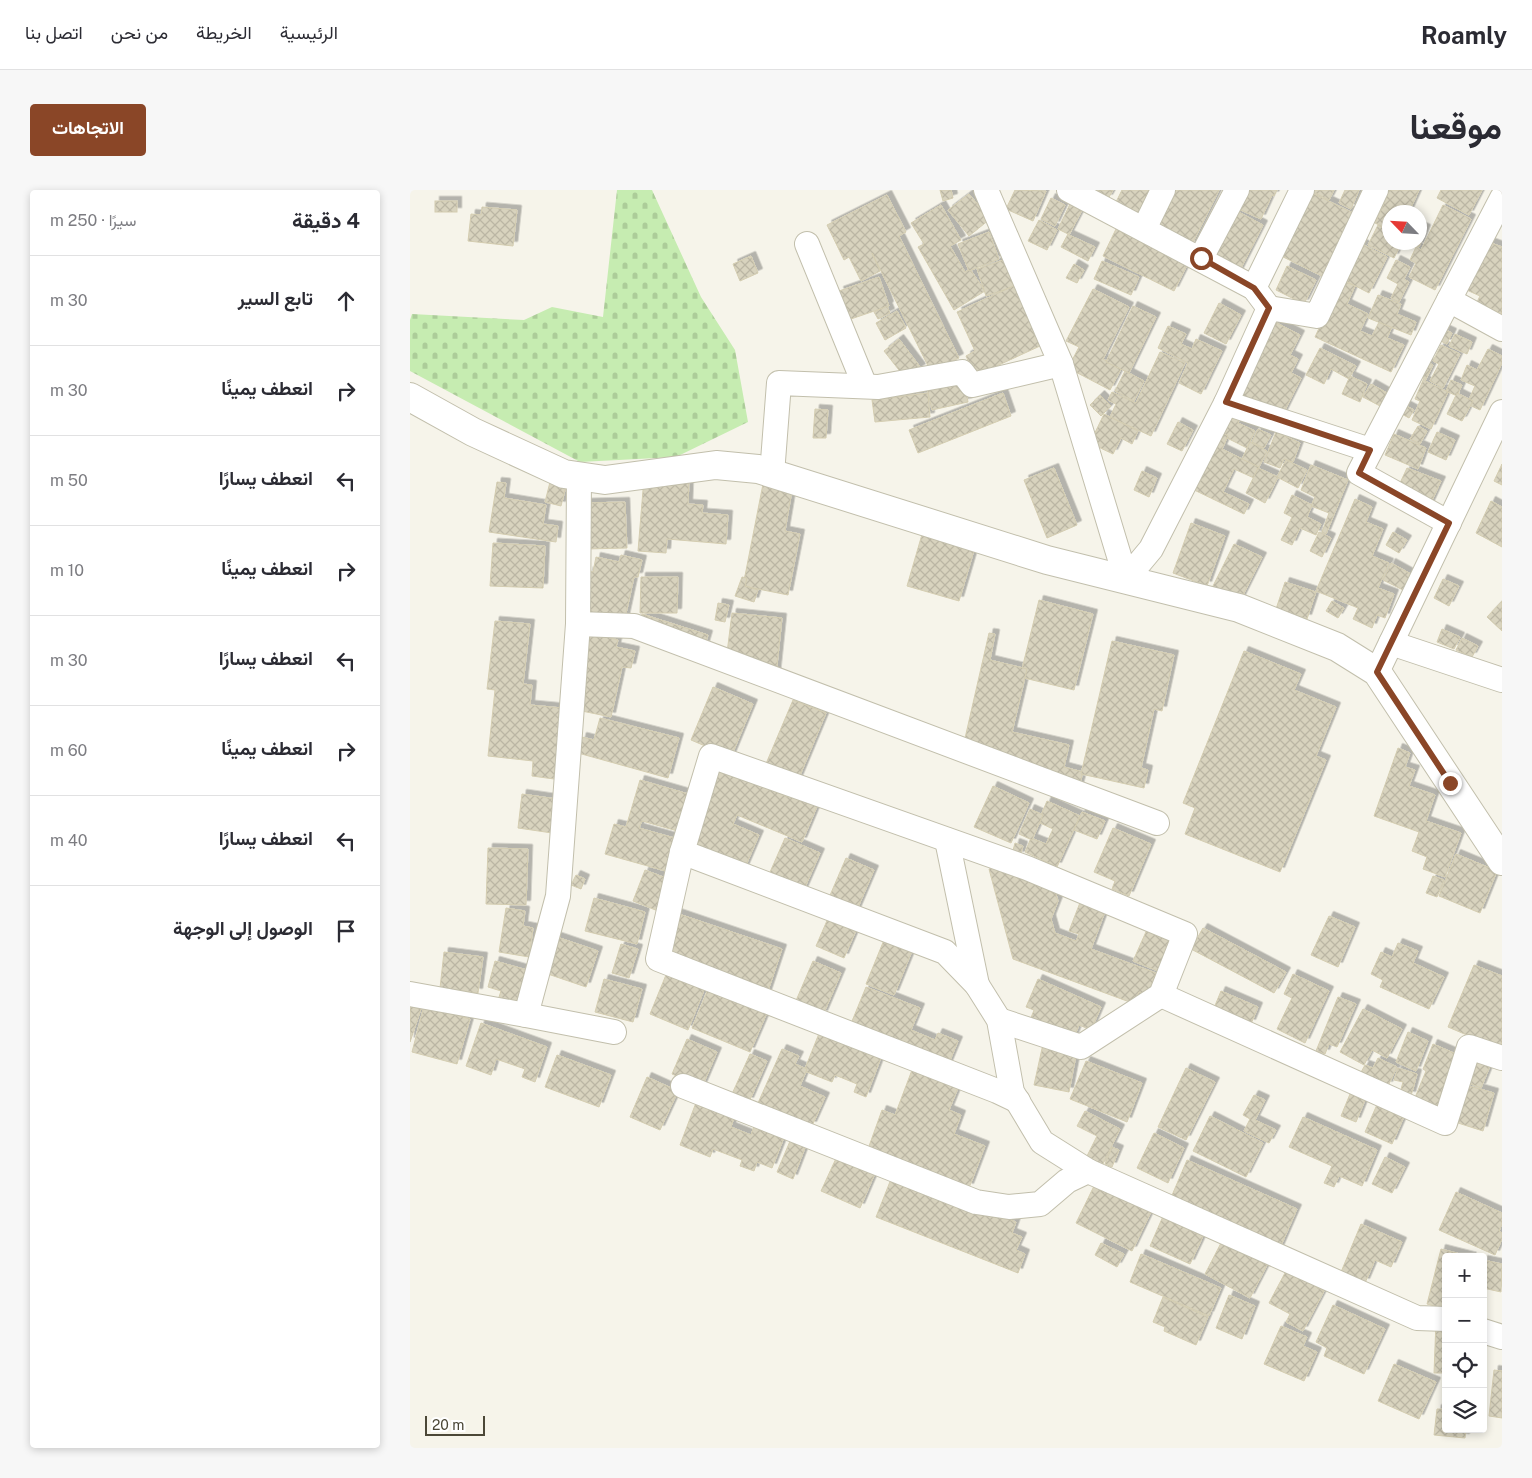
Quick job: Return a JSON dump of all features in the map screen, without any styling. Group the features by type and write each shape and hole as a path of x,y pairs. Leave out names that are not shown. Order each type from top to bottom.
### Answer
{"street":[{"path":"986,190 1061,364 1126,579"},
{"path":"1144,229 1163,190"},
{"path":"1201,258 1237,190"},
{"path":"1254,288 1302,190"},
{"path":"1084,193 1144,229 1254,288 1269,308 1317,316 1376,190"},
{"path":"1449,523 1359,473 1500,205"},
{"path":"807,244 865,386"},
{"path":"1449,300 1502,329"},
{"path":"1126,579 1152,549 1226,402 1269,308"},
{"path":"772,474 779,383 878,387 962,372 972,385 1061,364"},
{"path":"410,396 473,432 564,474 605,480 716,465 758,469 1047,560 1239,608 1337,648 1377,672 1502,861"},
{"path":"1226,402 1370,450"},
{"path":"1377,672 1502,412"},
{"path":"526,1015 558,896 578,624 579,476"},
{"path":"578,624 634,626 1157,823"},
{"path":"1391,643 1502,680"},
{"path":"1000,1020 1081,1048 1161,995 1185,934 1027,868 711,756 682,852 658,959 987,1087 1018,1101"},
{"path":"947,840 977,985"},
{"path":"682,852 944,952 977,985 1000,1020 1012,1092 1042,1142 1088,1171 1417,1318 1442,1319"},
{"path":"410,994 614,1032"},
{"path":"1161,995 1445,1123 1469,1047 1502,1058"},
{"path":"682,1086 976,1202 1009,1207 1040,1204 1067,1181 1088,1171"},
{"path":"1487,1332 1502,1337"}],"green space":[{"path":"617,190 652,190 701,297 735,350 748,422 676,457 580,462 410,371 410,320 412,314 524,320 552,307 603,317"}],"building":[{"path":"940,190 951,190 953,198 943,201"},
{"path":"1015,190 1046,191 1033,221 1006,209"},
{"path":"1096,190 1113,190 1108,199 1095,192"},
{"path":"1122,190 1150,190 1136,220 1113,208"},
{"path":"1159,190 1219,190 1191,246 1143,223"},
{"path":"1241,190 1277,190 1274,196 1272,195 1261,219 1234,207"},
{"path":"1306,190 1355,214 1324,277 1271,251"},
{"path":"1309,190 1334,190 1329,200"},
{"path":"1345,190 1359,190 1351,209 1339,203"},
{"path":"1384,190 1419,190 1412,205 1383,205 1385,201 1380,198"},
{"path":"1441,190 1482,190 1469,215 1437,198"},
{"path":"969,194 990,219 969,236 948,210"},
{"path":"887,195 906,232 899,236 959,358 931,372 872,253 880,271 861,281 849,257 844,260 827,225"},
{"path":"1051,198 1065,205 1055,226 1041,219"},
{"path":"435,201 457,201 457,212 435,212"},
{"path":"1070,204 1082,210 1069,235 1095,247 1088,261 1061,247 1068,234 1058,229"},
{"path":"941,205 961,240 950,246 965,272 970,269 985,291 954,310 918,247 924,244 911,223"},
{"path":"1443,205 1471,219 1435,290 1409,277 1416,263 1410,260 1415,250 1427,250 1427,238"},
{"path":"1227,206 1263,225 1238,274 1202,256"},
{"path":"482,207 517,210 513,246 468,241 471,214 481,215"},
{"path":"1382,208 1382,226 1375,223"},
{"path":"1039,220 1057,230 1047,250 1028,241"},
{"path":"1378,225 1382,227 1382,250 1398,250 1394,258 1368,245"},
{"path":"1116,229 1187,265 1174,291 1103,256"},
{"path":"989,232 999,259 969,271 958,244"},
{"path":"1483,240 1502,247 1502,314 1477,302 1480,296 1460,287"},
{"path":"1362,244 1387,257 1369,293 1344,280"},
{"path":"751,256 758,273 740,281 733,264"},
{"path":"1015,256 1024,283 986,296 977,269"},
{"path":"1396,260 1410,267 1404,279 1409,282 1399,302 1391,298 1398,284 1387,278"},
{"path":"1102,261 1139,277 1131,295 1094,279"},
{"path":"1074,264 1084,270 1077,283 1066,278"},
{"path":"1287,266 1316,280 1304,304 1276,290"},
{"path":"879,277 889,306 848,320 839,291"},
{"path":"1341,280 1355,286 1347,304 1368,314 1360,331 1372,336 1379,322 1392,327 1387,338 1404,345 1391,372 1315,337"},
{"path":"1020,283 1046,339 1038,343 1040,346 975,376 966,356 975,351 957,312"},
{"path":"1093,289 1129,307 1103,359 1121,369 1110,390 1068,368 1079,347 1066,341"},
{"path":"1378,295 1401,304 1397,314 1416,322 1411,335 1368,318"},
{"path":"1219,303 1241,315 1226,344 1204,333"},
{"path":"887,306 890,313 878,319 874,312"},
{"path":"1133,306 1156,317 1129,373 1106,362"},
{"path":"897,311 906,328 885,340 876,323"},
{"path":"1267,318 1300,335 1290,355 1298,359 1291,373 1301,378 1281,418 1231,392"},
{"path":"1168,326 1186,334 1181,344 1192,349 1196,339 1222,351 1201,394 1179,383 1188,363 1158,348"},
{"path":"1437,326 1452,333 1447,344 1432,337"},
{"path":"1455,334 1472,342 1467,354 1449,346"},
{"path":"899,339 921,368 906,379 884,351"},
{"path":"1441,345 1460,354 1443,388 1430,381 1439,364 1433,361"},
{"path":"1320,348 1356,366 1349,379 1331,369 1324,384 1306,375"},
{"path":"1488,349 1502,356 1502,363 1480,410 1467,404 1475,386 1461,380 1467,365 1477,370"},
{"path":"1160,352 1185,363 1151,436 1110,417 1116,404 1108,400 1112,392 1136,403"},
{"path":"1422,360 1433,365 1425,381 1448,392 1431,429 1412,420 1420,401 1415,399 1424,378 1416,374"},
{"path":"1125,371 1144,381 1134,401 1115,391"},
{"path":"1350,376 1367,384 1360,402 1342,394"},
{"path":"964,380 968,402 932,410 927,388"},
{"path":"1451,380 1462,385 1457,396 1446,391"},
{"path":"1371,384 1387,393 1380,406 1363,397"},
{"path":"928,393 930,417 875,422 872,400"},
{"path":"1003,393 1011,416 918,453 909,430"},
{"path":"1457,393 1473,401 1462,421 1447,414"},
{"path":"1100,395 1111,406 1101,416 1090,405"},
{"path":"1403,404 1414,410 1409,418 1398,412"},
{"path":"1228,407 1242,414 1238,423 1255,431 1247,448 1215,432"},
{"path":"815,409 828,410 826,438 813,438"},
{"path":"1104,414 1138,431 1132,444 1121,438 1113,454 1090,443"},
{"path":"1178,422 1193,430 1182,451 1167,444"},
{"path":"1418,426 1427,431 1420,444 1410,439"},
{"path":"1258,429 1271,435 1264,448 1252,442"},
{"path":"1218,430 1228,436 1222,449 1259,467 1254,478 1234,469 1223,492 1249,504 1244,514 1190,488"},
{"path":"1276,432 1300,443 1293,462 1284,459 1280,468 1264,462"},
{"path":"1437,432 1455,440 1446,460 1428,452"},
{"path":"1394,434 1426,448 1418,469 1385,455"},
{"path":"1250,442 1267,451 1259,467 1242,459"},
{"path":"1286,460 1307,470 1298,488 1277,477"},
{"path":"1502,464 1502,485 1494,481"},
{"path":"1311,465 1348,480 1326,534 1322,532 1329,513 1311,506 1315,497 1301,490"},
{"path":"1054,468 1077,525 1047,538 1024,480"},
{"path":"1258,468 1278,477 1265,503 1246,493"},
{"path":"1407,468 1441,481 1428,509 1400,483"},
{"path":"1142,471 1157,478 1149,497 1134,490"},
{"path":"644,478 689,481 688,504 703,505 702,513 728,515 726,544 667,539 666,553 638,551"},
{"path":"497,482 506,483 504,498 546,505 543,524 558,526 556,542 489,532"},
{"path":"550,482 566,486 561,506 545,502"},
{"path":"763,484 792,490 785,531 800,534 788,595 743,586"},
{"path":"1292,495 1312,505 1307,517 1321,524 1316,535 1300,528 1292,545 1281,540 1292,517 1284,513"},
{"path":"1355,499 1372,507 1366,522 1383,529 1372,556 1389,563 1378,588 1394,594 1385,618 1377,615 1372,628 1353,619 1358,608 1316,591"},
{"path":"1491,501 1502,507 1502,547 1476,533"},
{"path":"625,502 627,548 587,549 586,503"},
{"path":"1191,523 1225,536 1207,586 1173,573"},
{"path":"923,531 975,547 959,601 907,586"},
{"path":"1319,532 1331,538 1322,557 1310,551"},
{"path":"1393,532 1407,540 1399,553 1386,545"},
{"path":"493,543 545,546 543,588 490,586"},
{"path":"1234,544 1262,557 1240,601 1212,588"},
{"path":"621,555 642,560 638,577 634,577 624,623 580,613 589,571 593,572 596,557 619,562"},
{"path":"1391,563 1411,574 1403,590 1383,580"},
{"path":"641,577 678,577 677,613 640,613"},
{"path":"742,577 747,578 745,586 758,590 754,602 735,596"},
{"path":"1443,579 1459,586 1449,606 1434,598"},
{"path":"1285,582 1316,592 1307,619 1276,609"},
{"path":"1039,600 1093,614 1074,690 1020,677"},
{"path":"1332,601 1344,608 1338,618 1326,611"},
{"path":"1502,601 1502,631 1487,617"},
{"path":"718,603 729,605 725,622 715,620"},
{"path":"732,613 782,618 776,675 725,669"},
{"path":"642,614 708,635 702,655 636,633"},
{"path":"495,621 530,624 523,684 532,685 530,705 562,708 554,779 532,776 533,761 488,756 495,690 487,689"},
{"path":"1442,629 1460,637 1454,649 1437,642"},
{"path":"580,630 618,640 616,647 635,651 631,668 622,667 611,717 572,709"},
{"path":"989,633 995,634 990,660 1027,669 1012,732 1069,745 1064,767 1083,772 1079,787 963,747"},
{"path":"1462,638 1478,646 1472,657 1456,650"},
{"path":"1112,641 1174,655 1162,711 1154,709 1141,768 1148,770 1144,788 1081,774"},
{"path":"1244,651 1301,674 1294,690 1336,707 1316,756 1326,760 1280,872 1185,834 1195,808 1183,803"},
{"path":"713,687 753,704 731,757 691,740"},
{"path":"793,700 826,713 798,780 765,766"},
{"path":"600,718 679,738 668,778 578,753 582,737 594,740"},
{"path":"1398,748 1410,753 1405,767 1415,770 1409,786 1435,795 1426,821 1461,833 1445,877 1423,869 1427,857 1412,851 1419,832 1374,816"},
{"path":"711,765 788,797 790,792 818,804 802,842 737,815 733,824 759,835 743,872 688,849"},
{"path":"640,780 692,795 681,832 642,821 639,828 678,839 669,872 605,854 614,824 626,827"},
{"path":"993,786 1029,803 1011,843 974,827"},
{"path":"522,794 563,800 559,834 518,828"},
{"path":"1047,801 1080,816 1057,867 1025,852 1031,838 1046,844 1053,829 1038,822"},
{"path":"1030,809 1043,815 1032,840 1019,834"},
{"path":"1082,812 1105,821 1097,839 1074,830"},
{"path":"1113,828 1151,844 1129,896 1112,889 1115,881 1094,872"},
{"path":"785,838 820,853 802,894 767,879"},
{"path":"1015,843 1023,846 1020,856 1012,854"},
{"path":"488,848 528,849 526,905 486,904"},
{"path":"1456,854 1497,871 1480,913 1439,896"},
{"path":"846,858 874,870 856,912 828,900"},
{"path":"992,868 1055,891 1058,901 1051,919 1055,933 1076,941 1079,934 1069,931 1081,900 1106,909 1091,949 1156,973 1148,995 1139,992 1135,1004 1013,959 989,869"},
{"path":"645,870 671,880 658,911 633,901"},
{"path":"576,875 585,879 581,889 571,885"},
{"path":"1433,876 1444,880 1437,897 1426,893"},
{"path":"594,898 645,912 637,944 585,931"},
{"path":"506,908 525,911 523,926 533,928 529,957 499,952"},
{"path":"676,913 782,949 767,994 661,958"},
{"path":"829,916 857,928 844,958 816,946"},
{"path":"1329,916 1355,927 1338,967 1311,955"},
{"path":"1149,925 1174,935 1158,971 1133,961"},
{"path":"1203,928 1286,972 1274,993 1191,949"},
{"path":"551,935 598,951 586,987 539,971"},
{"path":"884,940 912,951 894,995 866,984"},
{"path":"1398,943 1418,951 1413,963 1444,977 1429,1009 1380,987 1383,980 1371,974 1381,952 1392,957"},
{"path":"621,944 638,949 629,978 612,973"},
{"path":"444,952 483,957 478,993 440,988"},
{"path":"495,961 527,970 518,1003 499,997 501,991 488,987"},
{"path":"813,961 841,973 823,1015 795,1003"},
{"path":"1474,965 1502,976 1502,1050 1448,1027"},
{"path":"668,970 706,985 688,1030 650,1014"},
{"path":"1293,974 1329,991 1305,1043 1277,1029 1292,998 1284,994"},
{"path":"604,979 642,989 633,1022 595,1012"},
{"path":"1038,979 1101,1007 1091,1030 1079,1025 1072,1042 1029,1023 1034,1010 1026,1007"},
{"path":"709,987 769,1008 750,1052 692,1028"},
{"path":"866,987 920,1008 911,1030 935,1040 938,1033 958,1041 948,1065 850,1026"},
{"path":"1221,991 1258,1007 1251,1024 1214,1008"},
{"path":"1338,997 1356,1004 1337,1047 1329,1044 1325,1054 1316,1051"},
{"path":"410,1006 421,1009 410,1042"},
{"path":"424,1006 470,1019 457,1064 412,1052"},
{"path":"1363,1009 1402,1029 1387,1058 1372,1050 1364,1065 1340,1052"},
{"path":"481,1023 547,1047 535,1082 522,1077 525,1069 496,1059 491,1075 466,1066"},
{"path":"820,1031 882,1055 866,1097 854,1092 857,1084 835,1075 832,1082 804,1071"},
{"path":"1408,1032 1428,1041 1416,1071 1396,1062"},
{"path":"687,1039 717,1052 702,1087 672,1074"},
{"path":"1043,1044 1077,1050 1069,1092 1034,1085"},
{"path":"1433,1044 1463,1057 1439,1111 1414,1100 1426,1071 1423,1069"},
{"path":"782,1049 799,1056 795,1064 807,1069 800,1086 825,1097 812,1126 758,1103"},
{"path":"1473,1053 1492,1061 1481,1088 1461,1080"},
{"path":"750,1054 767,1061 749,1102 732,1094"},
{"path":"557,1055 611,1075 599,1107 545,1087"},
{"path":"1378,1058 1397,1067 1388,1086 1360,1074 1365,1065 1373,1068"},
{"path":"1086,1061 1142,1083 1127,1122 1070,1099"},
{"path":"1186,1068 1215,1082 1186,1140 1158,1127"},
{"path":"1398,1068 1417,1074 1411,1096 1400,1093 1403,1082 1394,1080"},
{"path":"912,1070 958,1088 949,1110 961,1115 954,1134 985,1146 969,1188 868,1149 882,1110 895,1115"},
{"path":"647,1077 678,1091 660,1130 630,1117"},
{"path":"1466,1085 1494,1093 1483,1131 1455,1122"},
{"path":"1350,1094 1365,1100 1356,1122 1341,1116"},
{"path":"1254,1095 1265,1100 1255,1120 1276,1130 1269,1143 1244,1131 1250,1119 1243,1115"},
{"path":"697,1100 735,1115 731,1127 751,1135 755,1123 785,1135 772,1168 757,1162 754,1171 740,1166 742,1160 713,1149 710,1157 680,1145"},
{"path":"1379,1100 1406,1112 1392,1144 1365,1132"},
{"path":"1085,1111 1120,1129 1102,1166 1086,1158 1097,1136 1077,1126"},
{"path":"1210,1116 1263,1143 1246,1177 1193,1151"},
{"path":"1303,1117 1377,1150 1362,1186 1339,1176 1334,1187 1324,1183 1332,1166 1289,1147"},
{"path":"1154,1133 1184,1148 1168,1183 1137,1168"},
{"path":"793,1134 808,1140 793,1179 777,1172"},
{"path":"1112,1147 1119,1150 1112,1167 1105,1164"},
{"path":"838,1154 876,1171 860,1208 821,1191"},
{"path":"1385,1157 1405,1167 1392,1193 1372,1184"},
{"path":"1187,1160 1297,1209 1279,1250 1170,1200"},
{"path":"893,1174 1016,1222 1012,1233 1022,1237 1016,1250 1025,1254 1018,1273 876,1217"},
{"path":"1095,1184 1151,1212 1132,1251 1076,1223"},
{"path":"1456,1192 1502,1213 1502,1224 1499,1231 1502,1233 1502,1239 1495,1255 1439,1230"},
{"path":"1164,1214 1205,1232 1190,1264 1150,1246"},
{"path":"1361,1224 1402,1242 1391,1267 1375,1260 1365,1283 1341,1272"},
{"path":"1222,1241 1267,1265 1250,1298 1205,1274"},
{"path":"1101,1243 1124,1254 1117,1267 1095,1255"},
{"path":"1441,1249 1456,1253 1442,1253 1442,1308 1427,1304"},
{"path":"1141,1254 1221,1288 1209,1316 1130,1282"},
{"path":"1487,1261 1502,1264 1501,1292 1487,1289"},
{"path":"1286,1271 1324,1291 1303,1331 1286,1322 1290,1314 1269,1303"},
{"path":"1229,1295 1255,1306 1242,1339 1216,1328"},
{"path":"1163,1297 1208,1317 1196,1345 1164,1331 1165,1327 1153,1322"},
{"path":"1333,1305 1385,1329 1364,1374 1324,1356 1327,1348 1316,1342"},
{"path":"1436,1321 1442,1321 1442,1373 1434,1373"},
{"path":"1281,1326 1307,1337 1303,1346 1317,1352 1304,1381 1264,1364"},
{"path":"1394,1364 1436,1382 1419,1419 1378,1401"},
{"path":"1494,1370 1502,1371 1502,1418 1489,1416"},
{"path":"1437,1409 1442,1409 1442,1433 1466,1433 1465,1438 1434,1435"}],"route":[{"path":"1201,258 1254,288 1269,308 1226,402 1370,450 1359,473 1449,523 1377,672 1450,783"}]}
